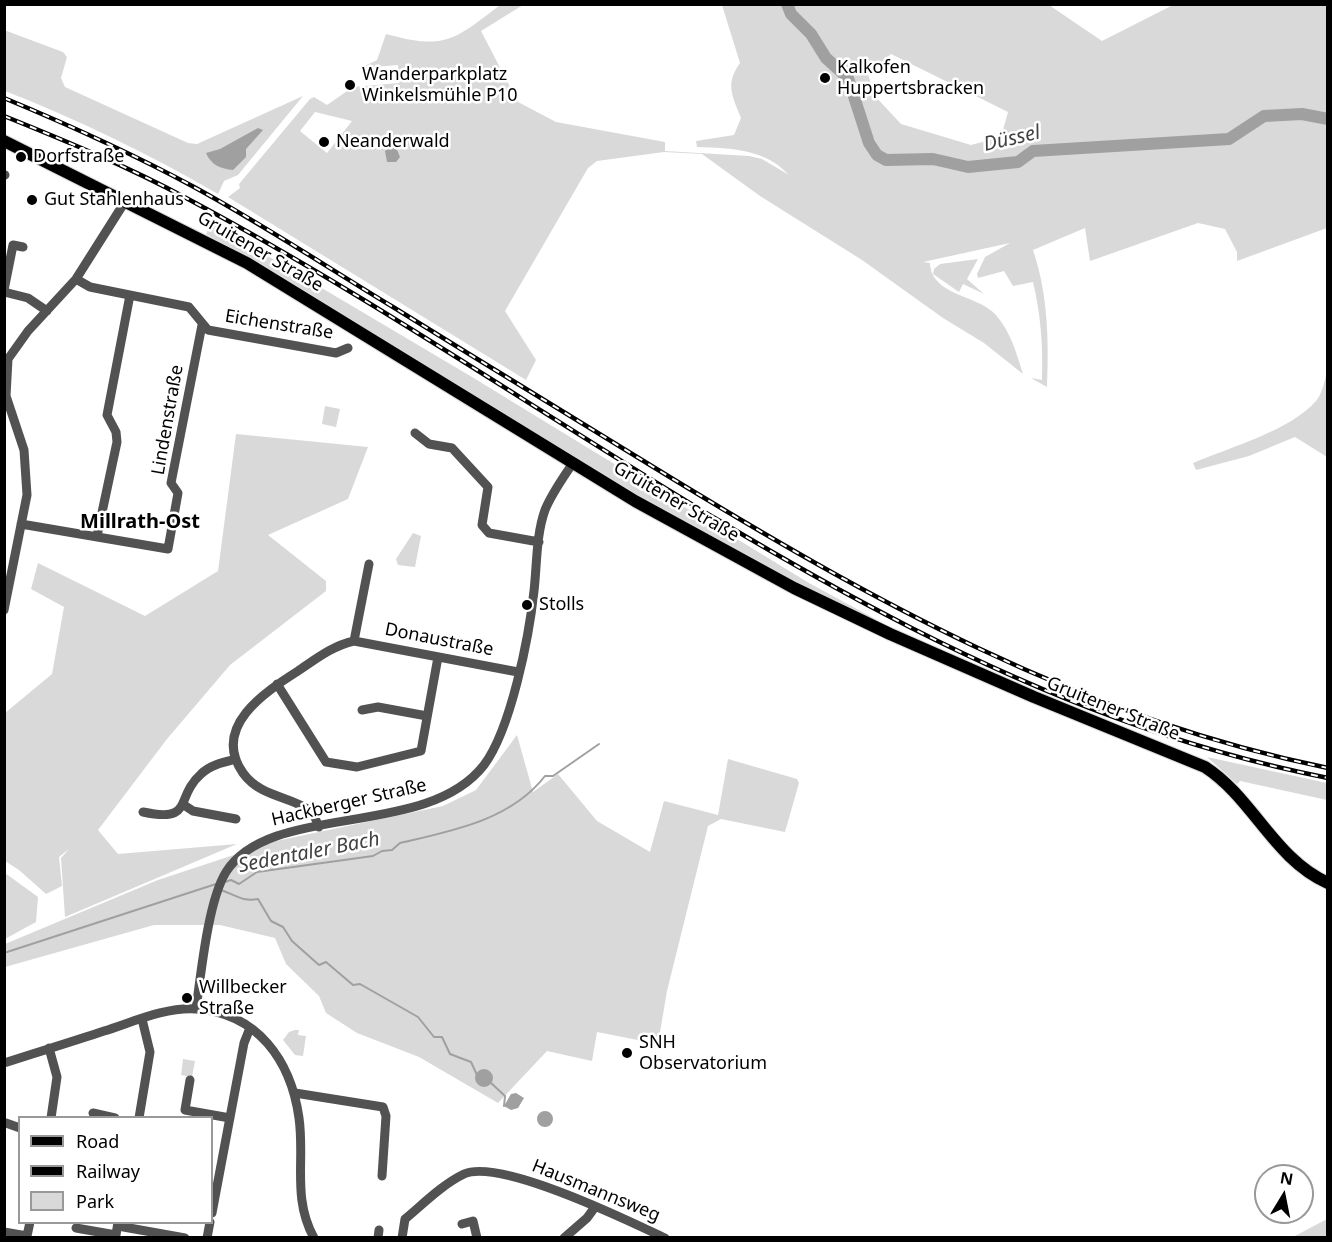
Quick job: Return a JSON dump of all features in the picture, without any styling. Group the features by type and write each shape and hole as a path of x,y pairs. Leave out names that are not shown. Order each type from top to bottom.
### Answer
{"main road":[{"name":"Gruitener Straße","path":"4,141 126,200 247,263 573,463 754,567 890,634 1205,767 1230,784 1297,863 1328,882"}],"street":[{"path":"4,610 8,569 27,495 24,450 6,396 5,374 8,359 16,346 76,279 126,200"},
{"path":"23,247 13,245 4,291 28,298 47,311"},
{"name":"Eichenstraße","path":"76,279 90,287 189,307 208,330 336,353 348,348"},
{"path":"97,536 117,442 116,432 107,415 130,295"},
{"name":"Lindenstraße","path":"21,524 168,549 178,493 171,483 202,325"},
{"path":"415,434 429,444 452,448 488,487 482,525 489,533 539,542"},
{"name":"Hackberger Straße","path":"196,1009 217,892 238,856 261,841 319,826 413,807 441,798 472,778 484,764 504,724 531,621 539,542 546,510 573,463"},
{"path":"319,826 310,810 256,786 244,774 236,759 234,742 238,724 249,706 277,684 333,647 354,641 369,564"},
{"name":"Donaustraße","path":"354,641 518,672"},
{"path":"277,684 326,762 357,767 421,751 438,657"},
{"path":"362,710 378,707 427,716"},
{"path":"142,812 161,816 173,814 184,805 188,792 201,773 215,765 236,759"},
{"path":"184,805 193,811 236,819"},
{"path":"4,1063 142,1018 196,1009 222,1014 250,1028 278,1054 289,1074 295,1093 300,1121 301,1204 314,1238"},
{"path":"139,1116 150,1052 142,1018"},
{"path":"213,1208 245,1036 250,1028"},
{"path":"49,1048 57,1077 51,1116"},
{"path":"190,1080 185,1110 230,1118"},
{"path":"295,1093 383,1107 386,1116 382,1176"},
{"path":"93,1113 106,1116"},
{"name":"Hausmannsweg","path":"402,1238 405,1219 465,1174 478,1171 524,1179 662,1237"},
{"path":"564,1238 587,1218 595,1207"},
{"path":"462,1224 473,1221 477,1238"},
{"path":"4,1232 27,1236 30,1224"},
{"path":"76,1228 116,1235 118,1224 185,1238"},
{"path":"164,1233 166,1224"}],"green space":[{"path":"500,5 523,5 481,31 518,102 556,122 665,142 665,151 749,156 762,159 789,175 780,166 759,155 735,149 697,147 696,141 734,135 741,118 731,84 735,70 740,63 722,5 1049,5 1102,41 1173,5 1327,5 1327,228 1237,261 1237,252 1225,229 1198,223 1090,261 1085,228 1033,250 1045,301 1048,352 1047,387 1031,378 1042,380 1041,331 1033,282 1013,286 1004,271 978,278 977,274 985,257 1010,243 923,262 930,263 932,274 947,289 979,303 996,315 1010,336 1023,374 984,343 943,318 862,260 760,196 702,154 664,152 597,161 588,168 505,311 536,360 526,380 228,197 240,188 239,184 310,99 314,97 327,105 353,87 399,83 398,65 361,68 377,60 386,34 422,41 448,39 471,27","holes":["891,54 1008,112 1001,137 971,145 901,124 874,95 868,74","315,112 352,121 327,153 300,131"]},
{"path":"4,30 63,52 67,57 61,78 65,87 188,143 197,144 303,96 238,175 224,181 218,194 113,138 5,91"},
{"path":"212,223 472,377 809,583 879,621 878,625 674,520 206,234"},
{"path":"978,259 967,279 984,294 963,284 959,292 933,274 934,269 940,264"},
{"path":"1327,371 1327,457 1295,437 1249,456 1196,470 1193,463 1259,437 1292,421 1316,401"},
{"path":"325,406 340,409 336,427 322,424"},
{"path":"236,434 368,447 348,499 268,535 326,581 326,591 230,665 167,739 98,830 118,854 237,844 65,917 61,858 69,849 59,857 62,886 46,894 5,861 5,713 52,674 64,607 31,589 38,563 145,616 218,571"},
{"path":"413,533 421,536 415,567 398,565 396,559"},
{"path":"517,735 533,792 558,774 597,821 650,852 664,801 718,815 728,759 797,779 799,783 785,832 721,819 708,826 667,991 658,1044 597,1032 592,1061 547,1051 498,1103 419,1057 357,1033 326,1013 319,996 286,964 275,938 220,925 154,925 5,967 5,944 158,880 276,841 443,806 476,790"},
{"path":"1207,757 1327,783 1327,800 1240,781 1237,784"},
{"path":"5,873 38,897 36,922 5,939"},
{"path":"299,1030 298,1035 306,1036 303,1056 295,1055 283,1040 289,1032"},
{"path":"183,1059 195,1061 192,1077 181,1075"},
{"path":"1327,1219 1327,1237 1293,1237"}],"shaded area":[{"path":"258,128 263,130 246,149 246,157 233,170 217,166 208,157 206,153 220,149"},
{"path":"392,144 395,145 400,157 396,162 387,162 385,151"},
{"path":"484,1069 490,1072 493,1078 490,1084 484,1087 478,1084 475,1078 478,1072"},
{"path":"516,1093 524,1098 518,1108 511,1110 504,1106 511,1094"},
{"path":"545,1111 551,1113 553,1119 551,1125 545,1127 539,1125 537,1119 539,1113"}],"waterway":[{"name":"Düssel","path":"787,4 791,14 811,34 826,58 848,78 869,143 877,155 886,160 933,159 968,167 1018,162 1033,151 1229,139 1264,116 1302,114 1328,119"},
{"name":"Sedentaler Bach","path":"225,882 231,880 239,884 257,872 373,856 382,851 392,850 400,843 479,822 515,803 545,776 553,776 599,744"},
{"name":"Sedentaler Bach","path":"4,953 216,884"},
{"path":"221,890 243,899 258,899 271,921 283,927 292,941 319,965 326,962 353,985 360,984 418,1017 434,1037 442,1037 450,1054 471,1062 477,1075"},
{"path":"490,1082 505,1096 504,1106"}],"railway":[{"path":"4,98 124,151 219,201 735,516 896,607 978,648 1062,685 1147,718 1236,746 1328,768"},
{"path":"4,116 120,165 188,199 327,278 738,532 878,611 1022,680 1172,737 1328,778"}],"place":[{"name":"Kalkofen Huppertsbracken","path":"825,78"},
{"name":"Wanderparkplatz Winkelsmühle P10","path":"350,85"},
{"name":"Neanderwald","path":"324,142"},
{"name":"Dorfstraße","path":"21,157"},
{"name":"Gut Stahlenhaus","path":"32,200"},
{"name":"Stolls","path":"527,605"},
{"name":"Willbecker Straße","path":"187,998"},
{"name":"SNH Observatorium","path":"627,1053"}],"district":[{"name":"Millrath-Ost","path":"140,522"}]}
